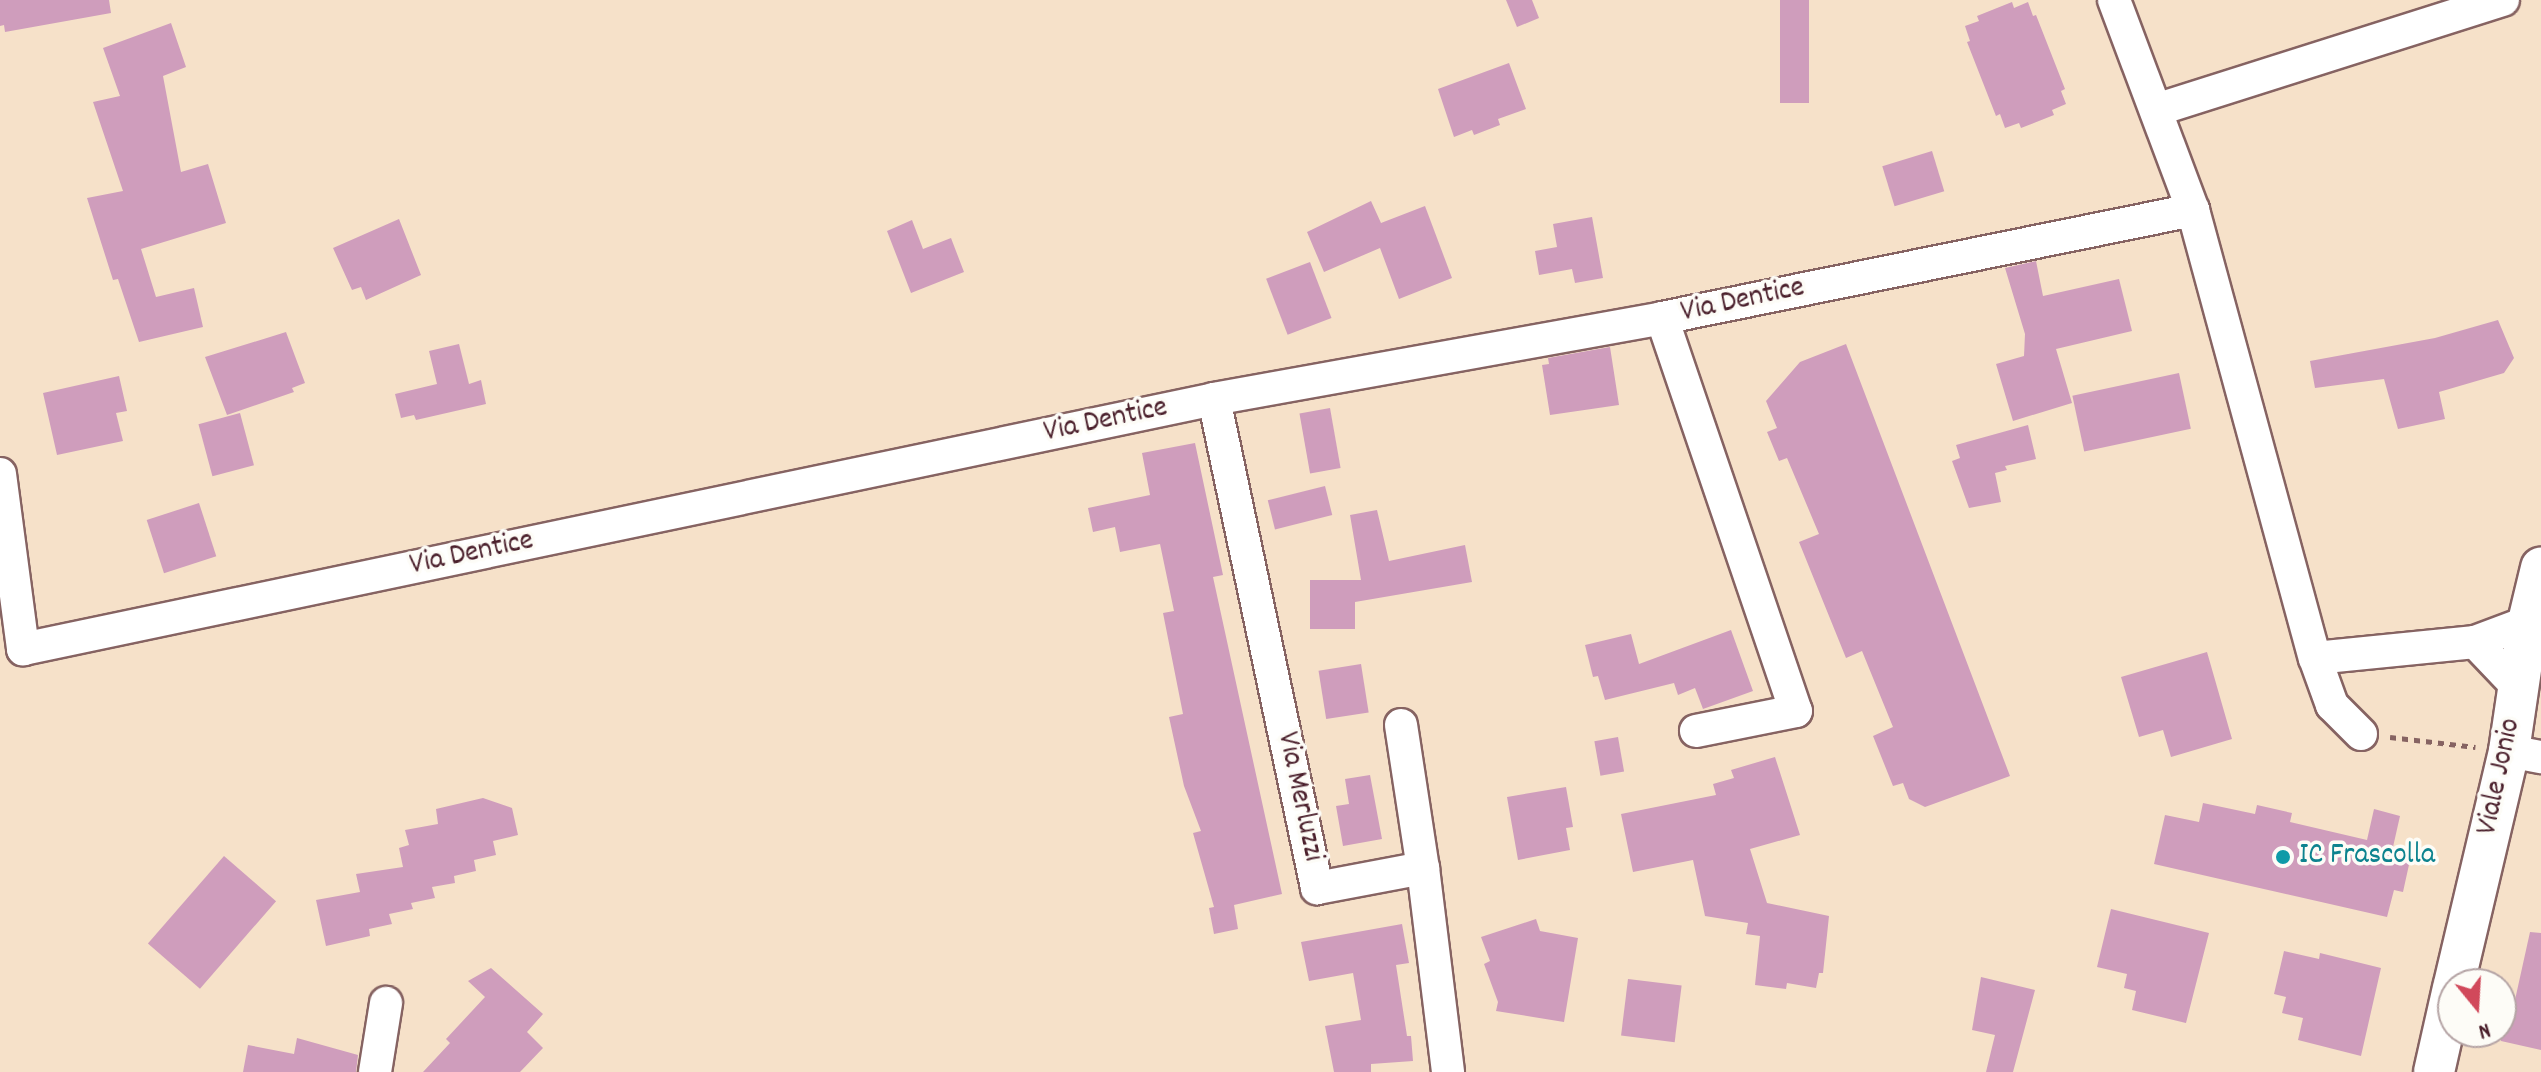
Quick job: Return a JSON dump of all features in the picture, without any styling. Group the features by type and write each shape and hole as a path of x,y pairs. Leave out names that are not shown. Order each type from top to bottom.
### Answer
{"street":[{"path":"2114,0 2193,210 2315,658 2332,705 2361,734"},
{"path":"2156,110 2503,0"},
{"name":"Via Dentice","path":"0,474 23,649 1214,399 1662,318 2193,210"},
{"path":"1662,318 1796,711 1696,731"},
{"name":"Via Merluzzi","path":"1214,399 1317,888 1423,868"},
{"path":"2315,658 2475,642 2536,592"},
{"name":"Viale Jonio","path":"2460,968 2525,754 2518,687 2536,592"},
{"path":"2475,642 2518,687"},
{"path":"1401,725 1423,868 1448,1072"},
{"path":"375,1072 386,1003"},
{"name":"Viale Jonio","path":"2434,1072 2440,1048"}],"path":[{"path":"2361,734 2525,754"}],"building":[{"path":"0,0 109,0 111,13 5,32 4,25 0,26"},
{"path":"1506,0 1532,0 1539,18 1517,27"},
{"path":"1780,0 1809,0 1809,103 1780,103"},
{"path":"2012,2 2014,8 2028,2 2033,16 2036,15 2065,89 2061,91 2066,104 2052,110 2054,115 2021,128 2019,123 2005,128 2000,114 1996,116 1967,42 1970,41 1965,26 1979,21 1977,16"},
{"path":"171,23 186,67 163,76 181,172 208,164 226,223 141,249 156,297 194,288 203,327 139,342 118,279 113,280 87,198 123,191 93,102 120,96 103,48"},
{"path":"1509,63 1526,109 1498,119 1500,125 1474,135 1472,130 1454,137 1438,89"},
{"path":"1932,151 1944,191 1895,206 1882,166"},
{"path":"1371,201 1381,223 1425,206 1452,278 1399,299 1380,248 1324,272 1307,232"},
{"path":"1592,217 1603,278 1575,283 1572,269 1539,275 1535,251 1557,247 1553,224"},
{"path":"399,219 421,275 366,300 361,287 352,290 333,248"},
{"path":"912,220 923,249 951,238 964,272 911,293 887,231"},
{"path":"2036,261 2043,296 2119,279 2132,331 2056,349 2072,403 2013,421 1996,364 2024,356 2025,334 2005,268"},
{"path":"1310,262 1332,318 1288,335 1266,279"},
{"path":"2498,320 2514,358 2504,373 2439,392 2445,419 2398,429 2384,379 2315,388 2310,361 2435,338"},
{"path":"286,332 305,383 292,388 294,392 227,415 205,357"},
{"path":"459,344 469,384 481,380 486,404 416,420 414,415 401,418 395,394 437,384 429,351"},
{"path":"1846,344 2010,776 1925,807 1909,799 1903,783 1893,786 1873,736 1893,727 1862,651 1846,658 1799,542 1819,534 1787,458 1779,461 1767,432 1777,428 1766,401 1800,362"},
{"path":"1610,347 1619,405 1550,415 1542,365 1549,364 1548,358"},
{"path":"2179,373 2191,429 2084,451 2072,396"},
{"path":"119,376 127,411 116,413 123,441 57,455 43,393"},
{"path":"1330,408 1341,468 1310,473 1299,413"},
{"path":"240,413 254,465 212,476 198,424"},
{"path":"2028,425 2036,459 2005,466 2007,470 1995,473 2001,502 1969,508 1952,461 1960,458 1956,445"},
{"path":"1195,443 1223,575 1213,577 1282,894 1234,905 1238,929 1214,934 1209,908 1214,907 1193,833 1201,831 1184,786 1169,717 1183,714 1163,613 1174,611 1160,544 1120,552 1115,527 1093,532 1088,508 1150,495 1142,453"},
{"path":"1325,486 1332,515 1275,529 1268,500"},
{"path":"199,503 216,556 164,573 147,520"},
{"path":"1377,510 1389,561 1465,545 1472,582 1355,602 1355,629 1310,629 1310,580 1361,580 1350,515"},
{"path":"1731,630 1753,691 1703,709 1695,688 1678,695 1674,683 1605,700 1598,676 1593,677 1585,645 1631,634 1639,664"},
{"path":"2207,652 2232,739 2171,757 2163,730 2139,737 2121,677"},
{"path":"1361,664 1369,712 1326,719 1319,671"},
{"path":"1618,737 1624,771 1600,776 1594,741"},
{"path":"1775,757 1800,835 1750,849 1767,903 1829,916 1823,973 1819,973 1816,988 1787,983 1786,989 1755,985 1760,936 1746,934 1748,923 1705,916 1693,860 1633,872 1621,814 1716,795 1713,784 1734,778 1731,770"},
{"path":"1370,775 1382,839 1343,846 1336,806 1349,804 1345,779"},
{"path":"1566,787 1573,827 1566,828 1570,850 1518,860 1507,797"},
{"path":"483,798 512,808 518,835 493,841 496,855 474,860 476,871 454,876 455,883 432,887 435,898 411,903 413,909 389,914 392,924 369,929 370,936 326,946 316,900 360,892 356,874 403,867 399,848 409,845 405,830 438,824 436,809"},
{"name":"IC Frascolla","path":"2203,803 2255,814 2257,805 2292,813 2290,822 2367,840 2374,809 2400,816 2393,847 2412,851 2403,892 2394,890 2387,917 2154,864 2165,815 2199,822"},
{"path":"224,856 276,901 200,989 148,944"},
{"path":"2111,909 2209,933 2186,1023 2132,1010 2136,991 2124,988 2127,974 2097,967"},
{"path":"1536,919 1540,931 1578,938 1564,1022 1496,1011 1498,1002 1484,964 1490,961 1481,937"},
{"path":"1402,924 1409,963 1396,965 1413,1061 1371,1064 1371,1072 1334,1072 1325,1026 1361,1020 1353,973 1309,981 1301,942"},
{"path":"2530,932 2541,933 2541,1050 2517,1045 2517,991"},
{"path":"2284,951 2319,959 2320,953 2381,968 2361,1056 2298,1040 2303,1018 2282,1013 2286,997 2274,994"},
{"path":"491,968 543,1014 527,1032 543,1048 520,1072 423,1072 450,1043 446,1039 485,997 468,981"},
{"path":"1981,977 2035,990 2013,1072 1986,1072 1995,1035 1972,1030"},
{"path":"1628,979 1682,986 1675,1042 1621,1036"},
{"path":"297,1038 358,1055 356,1072 243,1072 248,1045 294,1054"}],"place":[{"name":"IC Frascolla","path":"2283,857"}]}
